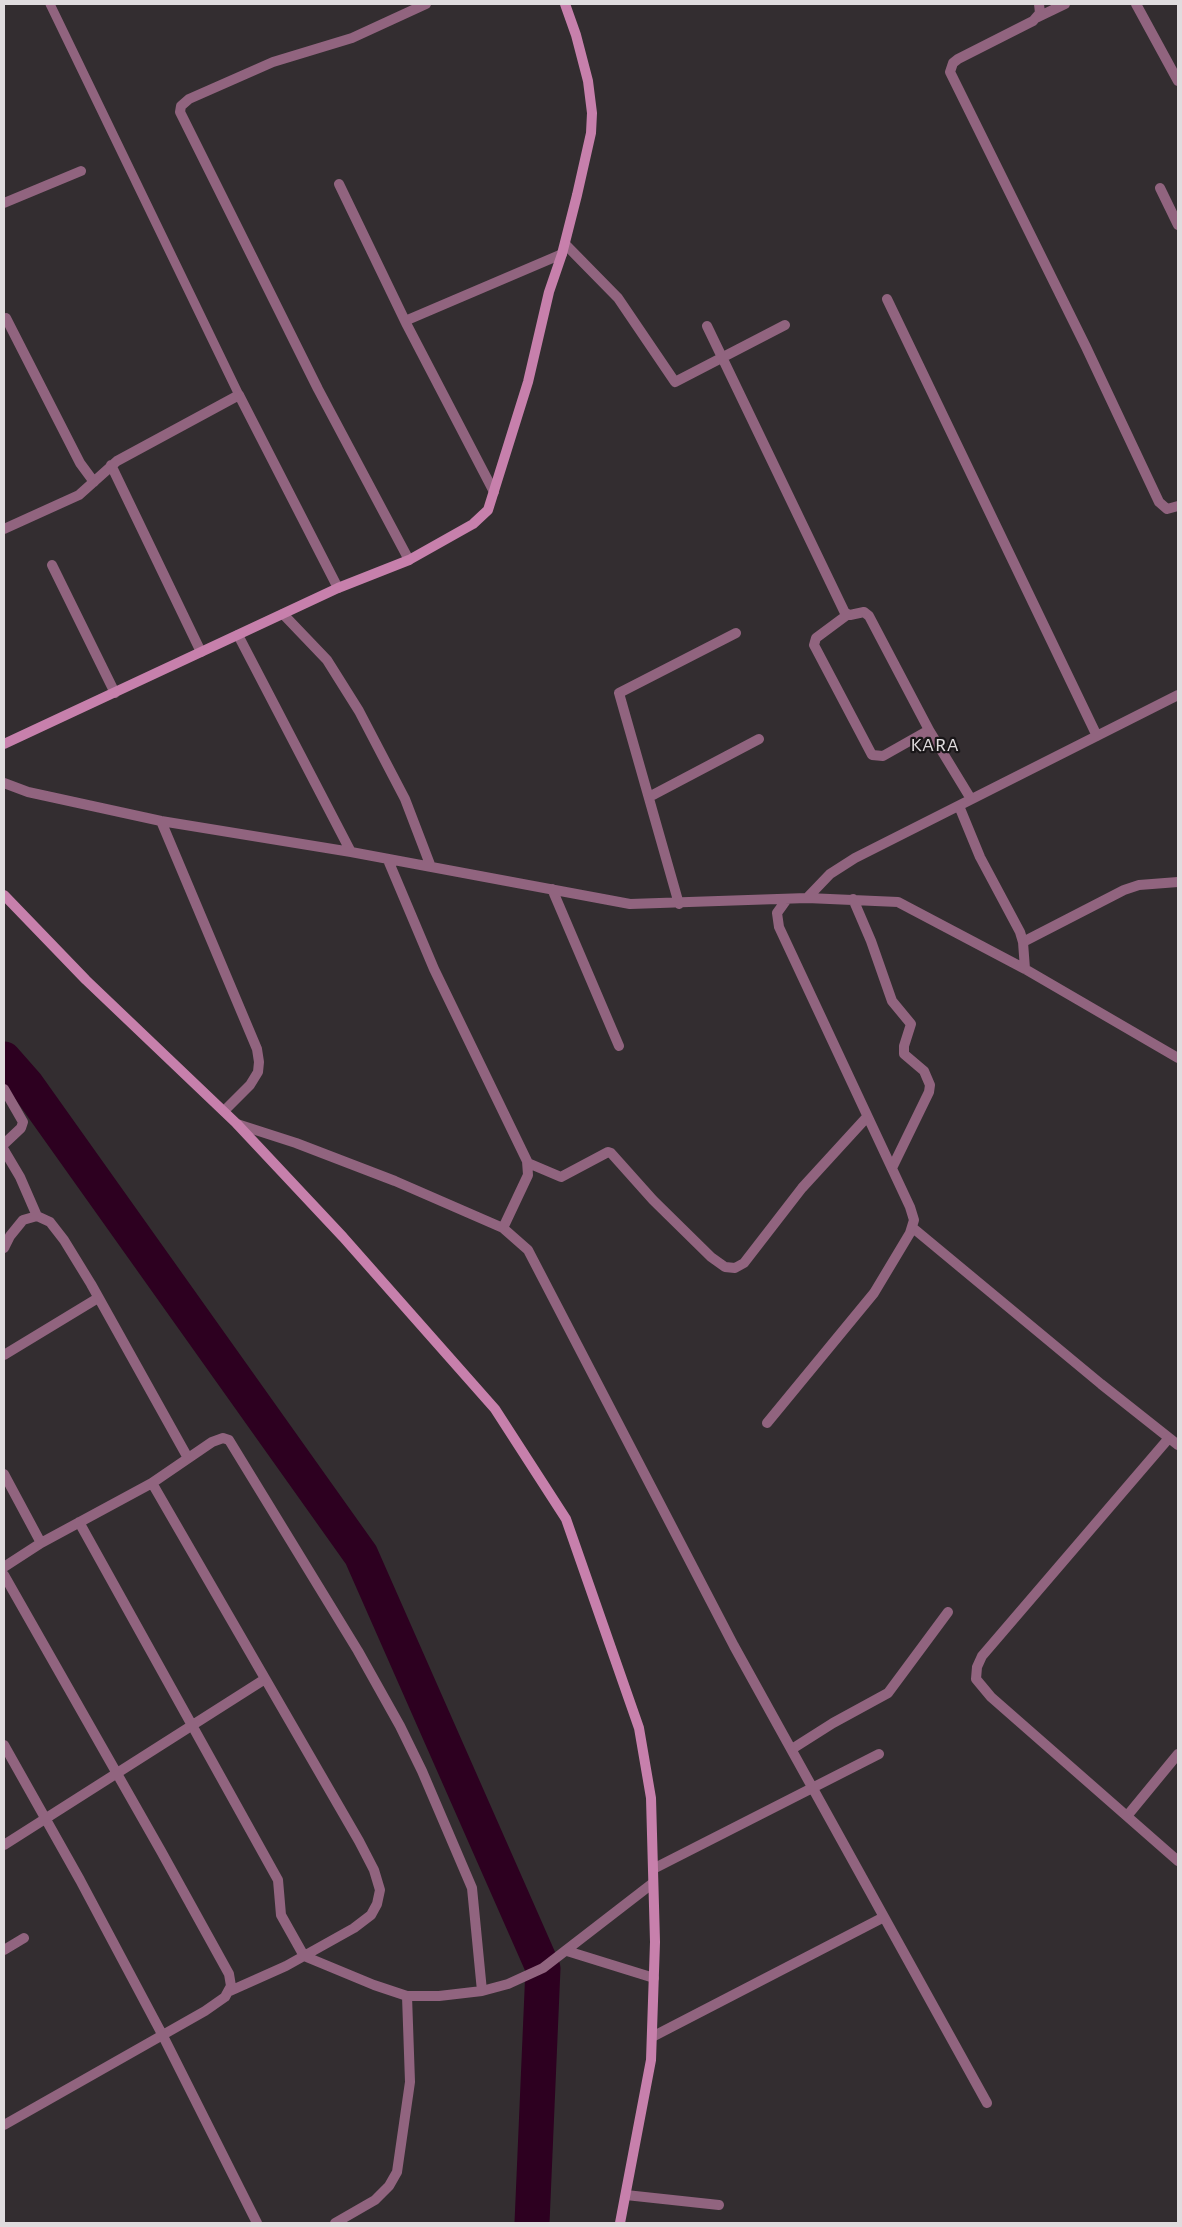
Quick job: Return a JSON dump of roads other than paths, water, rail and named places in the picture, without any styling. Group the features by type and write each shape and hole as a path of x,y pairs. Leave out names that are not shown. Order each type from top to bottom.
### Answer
{"street":[{"path":"409,560 318,389 180,112 181,106 189,99 273,62 352,38 426,4"},
{"path":"4,744 338,588 409,560 473,524 488,510 528,382 549,292 565,244 591,133 592,113 588,82 576,35 565,4"},
{"path":"1038,17 1040,4"},
{"path":"1065,4 958,59 953,63 950,72 1086,346 1159,502 1167,509 1178,506"},
{"path":"1136,4 1178,81"},
{"path":"4,203 81,171"},
{"path":"338,184 405,321 494,492"},
{"path":"1160,188 1178,225"},
{"path":"565,244 618,298 650,343 673,380 679,381 786,324"},
{"path":"405,321 562,254"},
{"path":"887,299 1097,736"},
{"path":"6,318 80,463 94,482"},
{"path":"707,326 847,615"},
{"path":"4,529 74,498 111,465 239,395 338,588"},
{"path":"111,465 201,652"},
{"path":"52,565 115,693"},
{"path":"929,730 883,756 872,756 814,645 816,638 847,615 863,612 867,614 929,730 971,799"},
{"path":"283,614 327,660 359,711 405,799 431,867"},
{"path":"679,904 620,700 620,692 736,633"},
{"path":"238,635 351,852"},
{"path":"807,898 835,870 1178,695"},
{"path":"649,796 759,739"},
{"path":"4,783 28,792 162,822 351,852 637,905 807,898 889,901 907,905 1025,969 1178,1058"},
{"path":"959,806 980,856 1023,942 1025,969"},
{"path":"162,822 257,1049 258,1072 250,1085 224,1111"},
{"path":"388,860 434,969 528,1163 528,1175 503,1228"},
{"path":"1023,942 1124,890 1139,885 1178,882"},
{"path":"552,889 619,1046"},
{"path":"4,895 86,980 237,1124 343,1237 495,1409 566,1519 639,1728 651,1798 654,1978 651,2060 620,2223"},
{"path":"767,1423 874,1293 912,1228 912,1213 779,928 777,913 788,899"},
{"path":"853,900 871,941 892,1001 911,1024 904,1046 904,1054 924,1070 930,1085 930,1092 892,1168"},
{"path":"4,1089 23,1122 21,1128 4,1144"},
{"path":"528,1163 561,1177 608,1152 612,1153 653,1200 711,1257 725,1267 735,1268 744,1263 802,1188 867,1117"},
{"path":"237,1124 296,1143 395,1181 503,1228 519,1240 534,1260 734,1646 987,2103"},
{"path":"4,1150 20,1177 37,1216"},
{"path":"4,1248 17,1226 23,1220 37,1216 50,1222 64,1240 98,1298 188,1458"},
{"path":"912,1228 1178,1445"},
{"path":"4,1355 98,1298"},
{"path":"4,1567 79,1522 152,1483 212,1442 223,1438 229,1440 358,1651 400,1726 472,1888 482,1991"},
{"path":"1169,1438 982,1656 977,1667 976,1679 991,1697 1178,1861"},
{"path":"4,1474 42,1543"},
{"path":"4,2125 163,2036 205,2011 230,1991 304,1956 354,1928 371,1915 377,1904 380,1890 374,1870 359,1841 152,1483"},
{"path":"79,1522 278,1880 281,1915 304,1956 374,1985 407,1996 439,1996 482,1991 508,1984 543,1968 653,1883"},
{"path":"4,1575 229,1974 230,1991"},
{"path":"792,1749 833,1723 888,1693 948,1612"},
{"path":"4,1845 46,1819 114,1772 265,1678"},
{"path":"4,1745 163,2036 257,2223"},
{"path":"653,1869 879,1754"},
{"path":"1127,1816 1178,1754"},
{"path":"652,2037 884,1918"},
{"path":"4,1950 24,1938"},
{"path":"567,1951 654,1978"},
{"path":"335,2223 375,2200 389,2186 397,2172 410,2082 407,1996"},
{"path":"626,2195 719,2205"}],"lane":[{"path":"50,4 239,395"}],"waterway":[{"path":"4,1059 26,1084 361,1555 543,1968 532,2223"}],"district":[{"name":"KARA","path":"935,745"}]}
